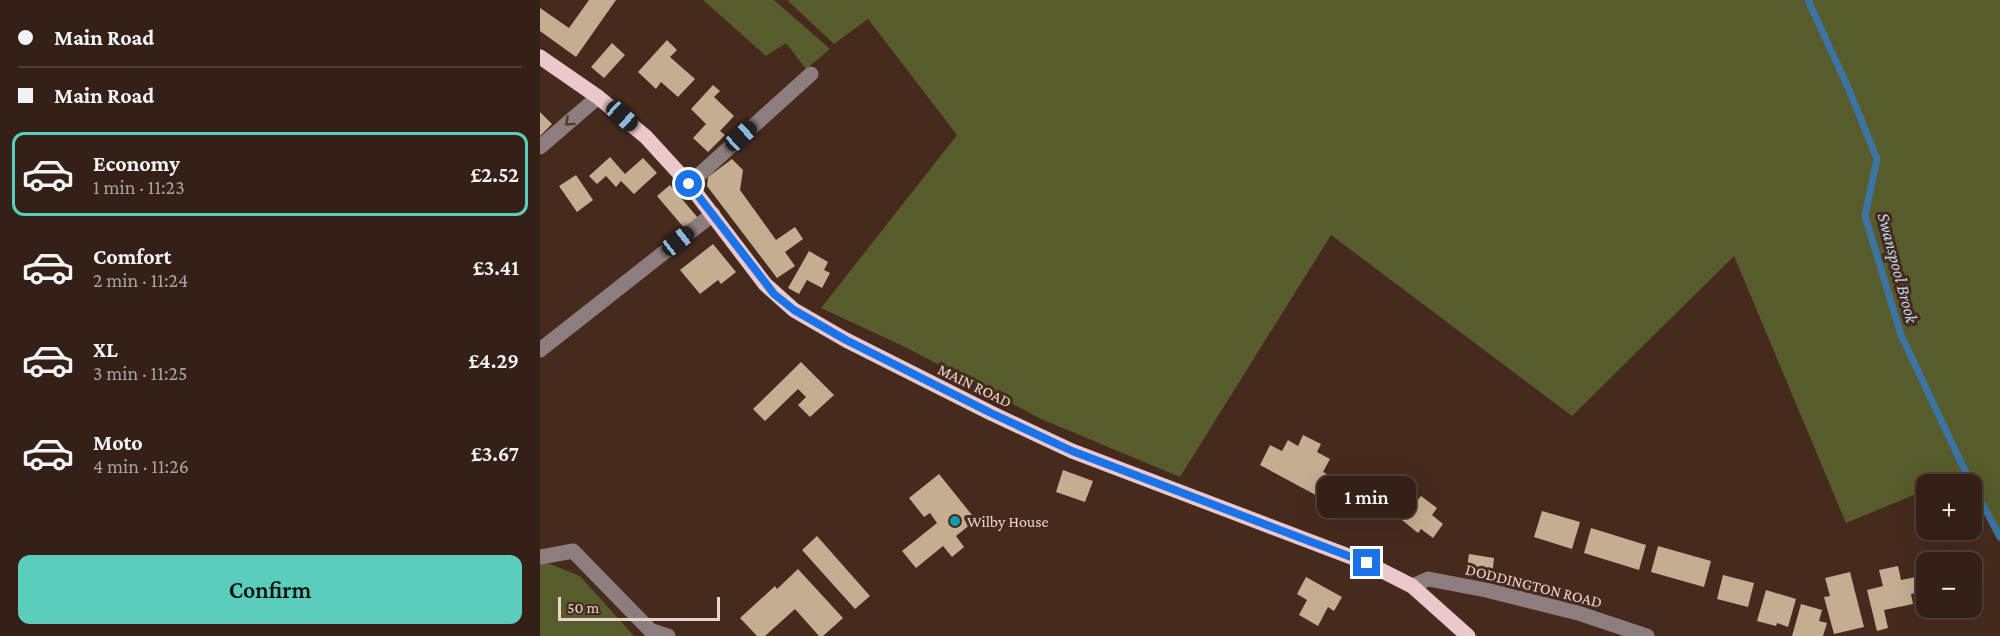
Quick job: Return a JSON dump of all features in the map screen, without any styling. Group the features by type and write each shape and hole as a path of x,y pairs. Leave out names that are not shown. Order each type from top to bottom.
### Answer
{"main road":[{"name":"MAIN ROAD","path":"540,57 598,97 646,137 689,184 774,294 794,310 846,340 1072,451 1332,547 1367,563 1412,586 1468,636"}],"street":[{"path":"689,184 811,74"},
{"path":"540,147 598,97"},
{"path":"540,350 713,214"},
{"path":"540,557 573,551 650,630 668,636"},
{"name":"DODDINGTON ROAD","path":"1412,586 1428,579 1486,590 1578,613 1647,636"}],"green space":[{"path":"703,0 774,0 830,49 806,69 786,43 766,56"},
{"path":"787,0 2000,0 2000,537 1982,504 1982,474 1916,474 1916,494 1846,523 1734,256 1572,416 1331,235 1180,477 1041,419 907,348 821,308 957,135 868,19 834,44"},
{"path":"545,562 580,576 634,636 540,636 540,565"}],"building":[{"path":"589,0 616,0 576,57 540,31 540,8 569,28"},
{"path":"667,40 677,50 670,57 695,79 678,97 661,82 656,89 638,72"},
{"path":"612,43 625,55 604,78 591,67"},
{"path":"713,85 720,91 714,97 734,116 720,131 725,135 708,152 693,138 706,124 691,109"},
{"path":"540,112 552,124 540,136"},
{"path":"610,157 625,174 643,158 657,173 634,194 621,181 616,187 606,176 597,184 589,176"},
{"path":"732,159 743,170 740,190 776,240 795,227 803,239 785,252 795,266 777,278 707,186 708,177"},
{"path":"576,175 593,200 577,212 559,186"},
{"path":"670,185 698,218 685,229 657,196"},
{"path":"713,244 736,272 721,284 718,280 700,294 680,270"},
{"path":"809,251 828,262 824,270 830,273 822,288 807,280 799,294 788,288"},
{"path":"801,362 834,395 810,417 798,405 806,397 798,389 765,421 753,409"},
{"path":"1303,435 1321,444 1317,452 1330,459 1323,472 1336,479 1325,500 1260,465 1270,445 1282,451 1288,440 1298,446"},
{"path":"1063,470 1093,481 1085,502 1056,492"},
{"name":"Wilby House","path":"939,474 976,520 956,536 964,547 952,557 943,546 916,568 902,551 937,523 930,513 924,517 909,498"},
{"path":"1421,496 1437,508 1432,515 1443,524 1433,538 1421,529 1418,533 1402,520"},
{"path":"1542,511 1580,522 1572,549 1534,537"},
{"path":"1591,528 1646,545 1639,570 1584,553"},
{"path":"817,536 870,596 855,609 802,550"},
{"path":"1658,546 1711,561 1704,587 1651,572"},
{"path":"1469,554 1494,558 1492,577 1466,573"},
{"path":"1898,566 1901,580 1916,577 1916,593 1911,594 1913,604 1884,610 1888,628 1877,631 1867,590 1883,586 1879,570"},
{"path":"798,569 843,618 823,636 819,636 795,609 765,636 757,636 740,618 775,586 777,589"},
{"path":"1850,572 1864,627 1834,634 1824,597 1830,596 1825,578"},
{"path":"1723,575 1754,583 1748,607 1717,599"},
{"path":"1306,577 1342,597 1334,611 1328,607 1318,626 1299,615 1307,600 1297,594"},
{"path":"1766,590 1796,599 1788,627 1777,623 1776,626 1757,621"},
{"path":"1801,604 1822,610 1819,621 1827,623 1823,636 1792,636"}],"waterway":[{"name":"Swanspool Brook","path":"1808,0 1850,92 1877,159 1865,216 1901,335 1966,473 2000,537"}],"place":[{"name":"Wilby House","path":"955,521"}],"route":[{"path":"689,184 774,294 794,310 846,340 1072,451 1332,547 1367,563"}]}
